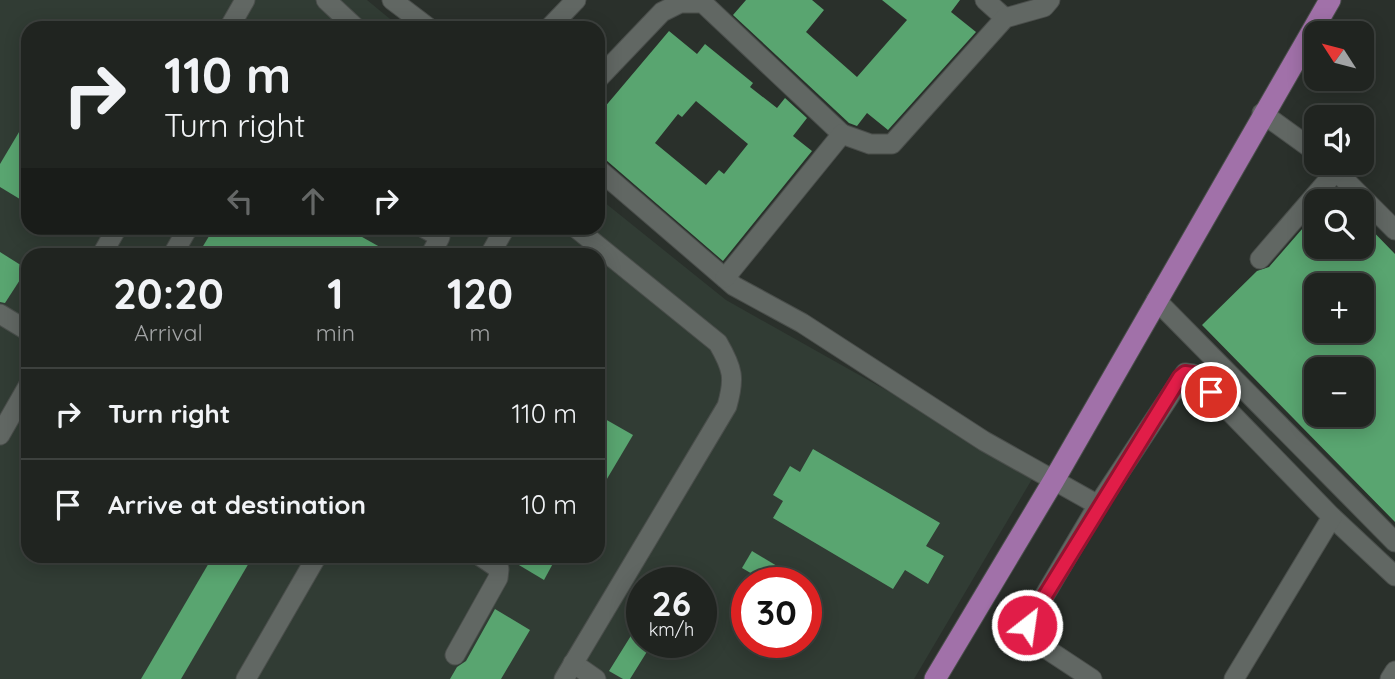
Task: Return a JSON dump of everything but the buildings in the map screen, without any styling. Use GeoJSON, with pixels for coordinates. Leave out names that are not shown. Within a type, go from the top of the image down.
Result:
{"type":"FeatureCollection","features":[{"type":"Feature","properties":{"kind":"main road"},"geometry":{"type":"LineString","coordinates":[[935,679],[1054,480],[1262,113],[1330,0]]}},
{"type":"Feature","properties":{"kind":"street"},"geometry":{"type":"LineString","coordinates":[[233,21],[245,0]]}},
{"type":"Feature","properties":{"kind":"street"},"geometry":{"type":"LineString","coordinates":[[326,0],[348,21]]}},
{"type":"Feature","properties":{"kind":"street"},"geometry":{"type":"LineString","coordinates":[[393,0],[420,21]]}},
{"type":"Feature","properties":{"kind":"street"},"geometry":{"type":"LineString","coordinates":[[556,21],[576,0]]}},
{"type":"Feature","properties":{"kind":"street"},"geometry":{"type":"LineString","coordinates":[[985,0],[1005,18]]}},
{"type":"Feature","properties":{"kind":"street"},"geometry":{"type":"LineString","coordinates":[[605,72],[662,12],[680,3],[705,2],[842,134],[870,144],[892,144],[1005,18],[1044,6],[1050,0]]}},
{"type":"Feature","properties":{"kind":"street"},"geometry":{"type":"LineString","coordinates":[[1262,113],[1304,143]]}},
{"type":"Feature","properties":{"kind":"street"},"geometry":{"type":"LineString","coordinates":[[725,278],[842,134]]}},
{"type":"Feature","properties":{"kind":"street"},"geometry":{"type":"LineString","coordinates":[[605,175],[725,278],[802,323],[984,442],[1098,505]]}},
{"type":"Feature","properties":{"kind":"street"},"geometry":{"type":"LineString","coordinates":[[1260,259],[1325,175]]}},
{"type":"Feature","properties":{"kind":"street"},"geometry":{"type":"LineString","coordinates":[[1339,175],[1395,230]]}},
{"type":"Feature","properties":{"kind":"street"},"geometry":{"type":"LineString","coordinates":[[585,235],[601,248]]}},
{"type":"Feature","properties":{"kind":"street"},"geometry":{"type":"LineString","coordinates":[[596,679],[568,671],[727,407],[734,383],[729,362],[718,343],[605,251]]}},
{"type":"Feature","properties":{"kind":"street"},"geometry":{"type":"LineString","coordinates":[[1156,300],[1395,542]]}},
{"type":"Feature","properties":{"kind":"street"},"geometry":{"type":"LineString","coordinates":[[0,314],[21,327]]}},
{"type":"Feature","properties":{"kind":"street"},"geometry":{"type":"LineString","coordinates":[[1092,679],[1033,640],[1027,634],[1027,625],[1098,505],[1185,373],[1193,374],[1332,517],[1395,576]]}},
{"type":"Feature","properties":{"kind":"street"},"geometry":{"type":"LineString","coordinates":[[0,435],[21,410]]}},
{"type":"Feature","properties":{"kind":"street"},"geometry":{"type":"LineString","coordinates":[[1234,679],[1332,517]]}},
{"type":"Feature","properties":{"kind":"street"},"geometry":{"type":"LineString","coordinates":[[246,679],[313,563]]}},
{"type":"Feature","properties":{"kind":"street"},"geometry":{"type":"LineString","coordinates":[[455,655],[498,578],[499,569],[490,563]]}},
{"type":"Feature","properties":{"kind":"street"},"geometry":{"type":"LineString","coordinates":[[1390,679],[1395,671]]}},
{"type":"Feature","properties":{"kind":"shaded area"},"geometry":{"type":"Polygon","coordinates":[[[0,0],[367,0],[392,21],[21,21],[21,235],[605,235],[605,203],[726,300],[1035,474],[914,679],[0,679],[0,0]]]}},
{"type":"Feature","properties":{"kind":"route"},"geometry":{"type":"LineString","coordinates":[[1027,625],[1098,505],[1180,377],[1185,373],[1193,374],[1211,392]]}}]}
